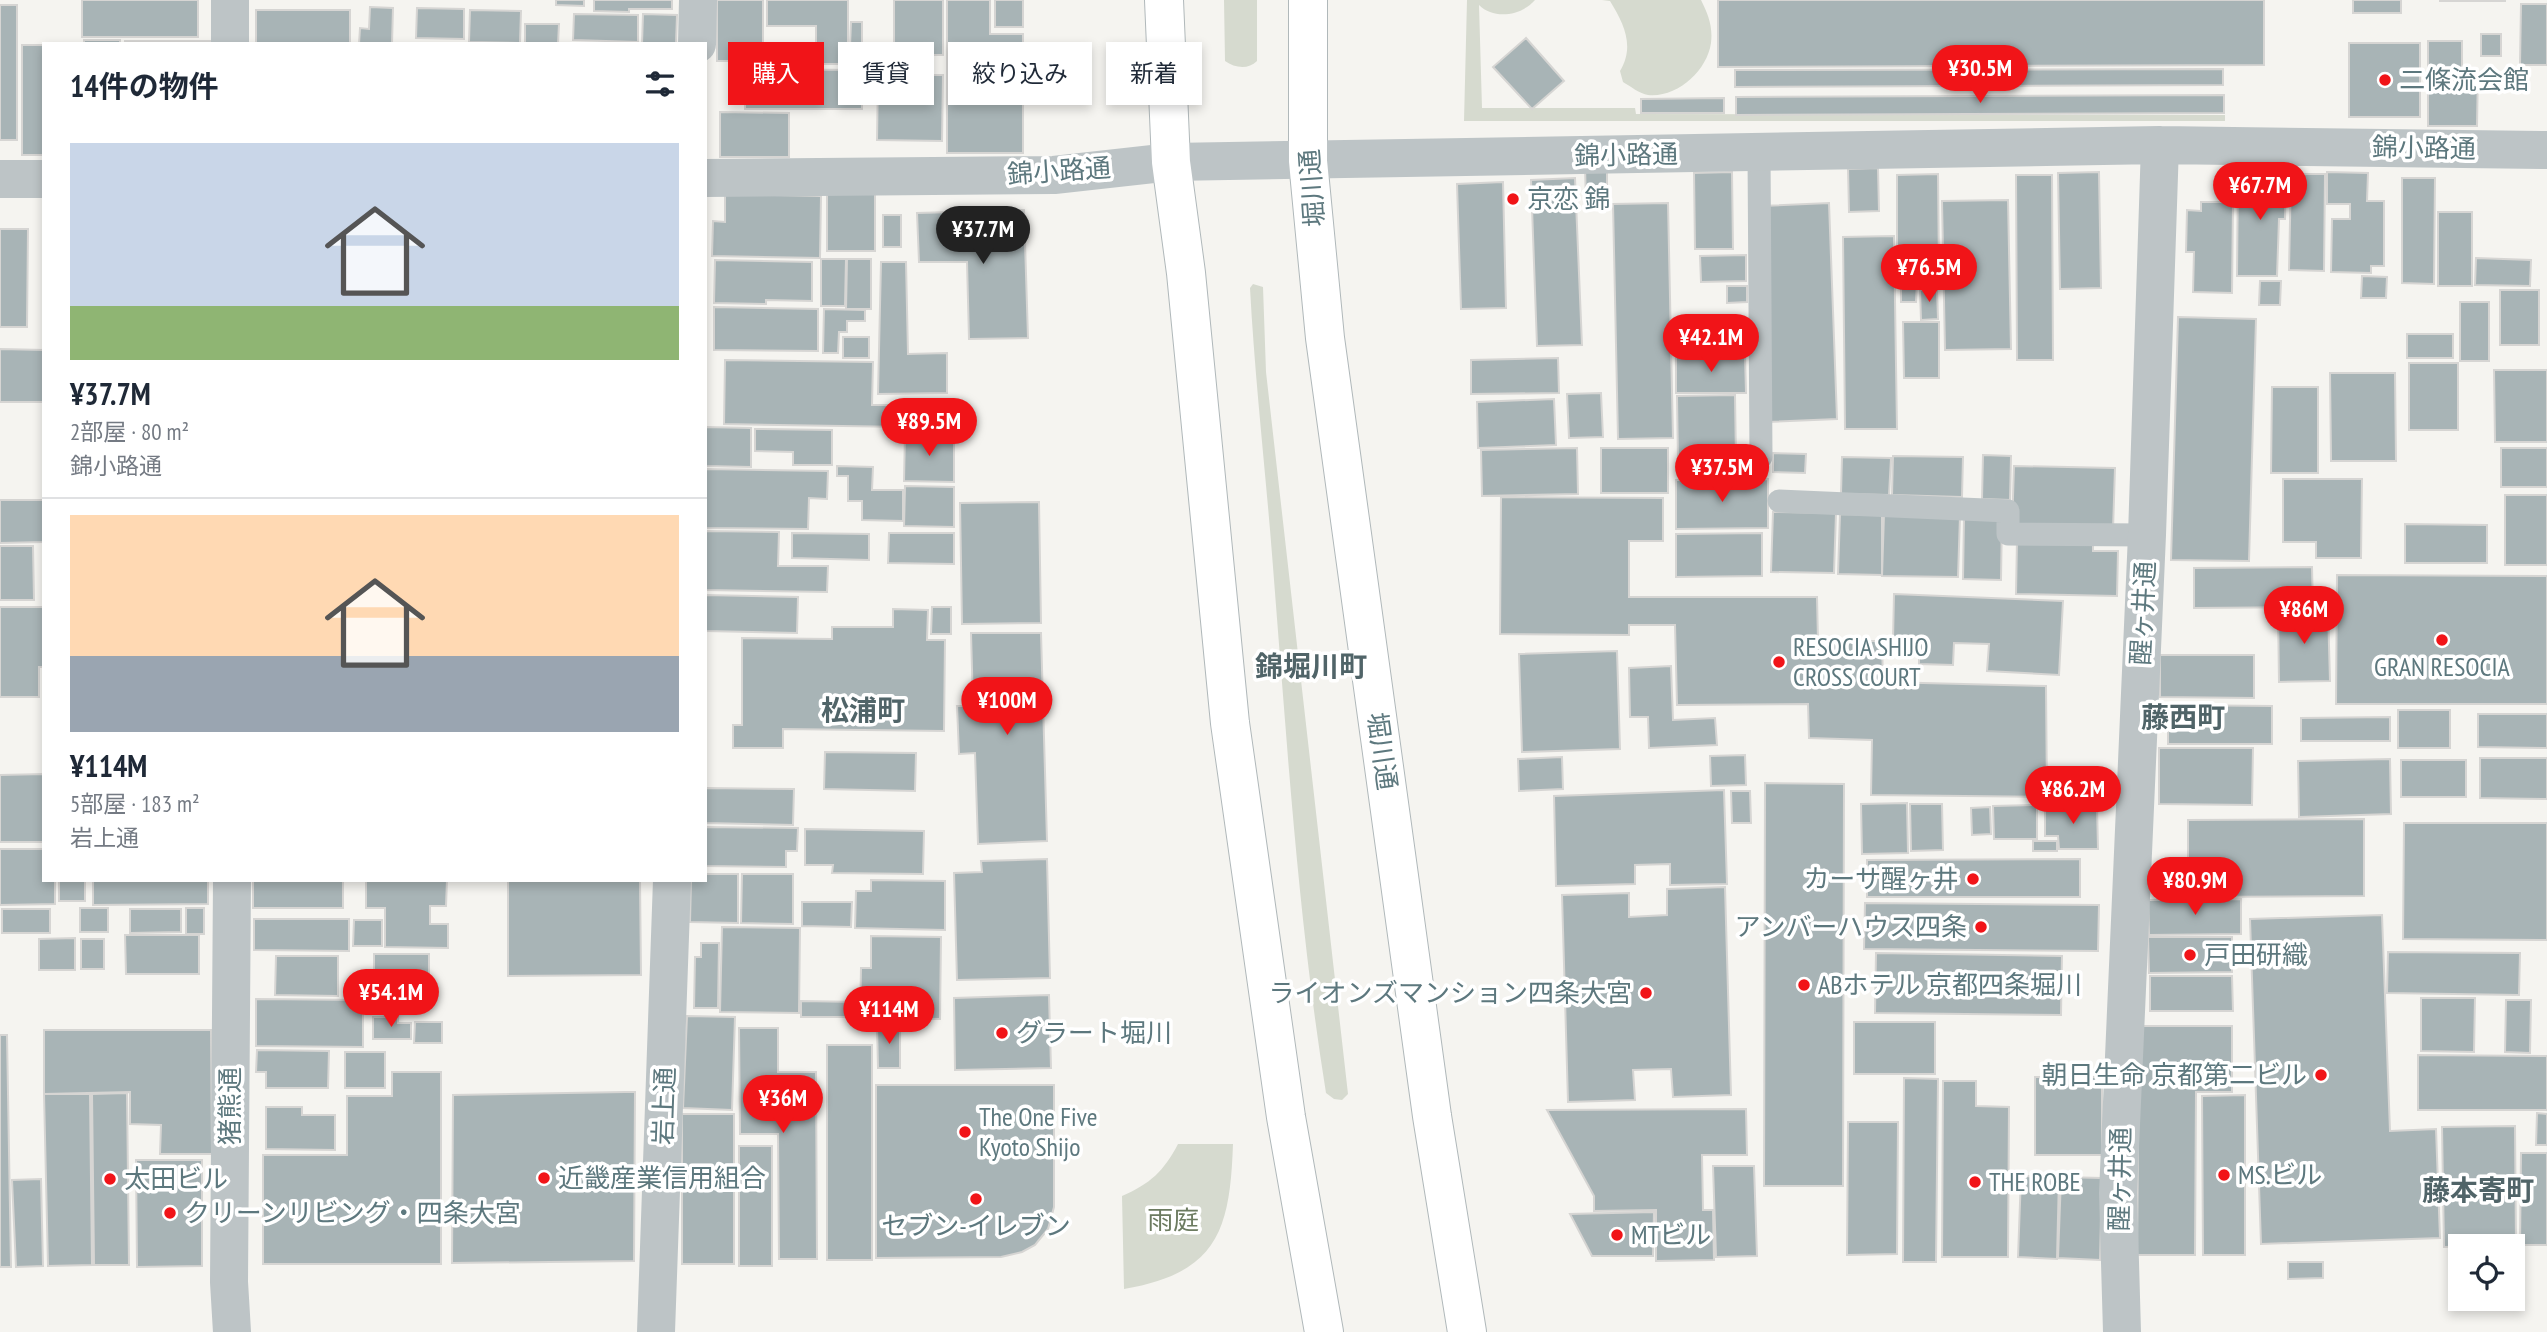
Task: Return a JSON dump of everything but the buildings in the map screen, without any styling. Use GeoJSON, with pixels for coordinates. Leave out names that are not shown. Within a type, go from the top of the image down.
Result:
{"type":"FeatureCollection","features":[{"type":"Feature","properties":{"kind":"main road"},"geometry":{"type":"LineString","coordinates":[[1164,0],[1171,162],[1186,273],[1230,723],[1286,1117],[1324,1332]]}},
{"type":"Feature","properties":{"kind":"main road","name":"堀川通"},"geometry":{"type":"LineString","coordinates":[[1308,0],[1308,161],[1327,352],[1432,1116],[1468,1332]]}},
{"type":"Feature","properties":{"kind":"street"},"geometry":{"type":"LineString","coordinates":[[230,0],[230,42]]}},
{"type":"Feature","properties":{"kind":"street"},"geometry":{"type":"LineString","coordinates":[[698,0],[698,42]]}},
{"type":"Feature","properties":{"kind":"street","name":"錦小路通"},"geometry":{"type":"LineString","coordinates":[[707,178],[1054,175],[1171,162],[2160,145],[2547,150]]}},
{"type":"Feature","properties":{"kind":"street","name":"醒ヶ井通"},"geometry":{"type":"LineString","coordinates":[[2122,1332],[2118,1193],[2147,535],[2160,145]]}},
{"type":"Feature","properties":{"kind":"street"},"geometry":{"type":"LineString","coordinates":[[0,179],[42,179]]}},
{"type":"Feature","properties":{"kind":"street","name":"猪熊通"},"geometry":{"type":"LineString","coordinates":[[232,882],[229,1268],[232,1332]]}},
{"type":"Feature","properties":{"kind":"street","name":"岩上通"},"geometry":{"type":"LineString","coordinates":[[656,1332],[672,882]]}},
{"type":"Feature","properties":{"kind":"lane"},"geometry":{"type":"LineString","coordinates":[[1759,153],[1761,457]]}},
{"type":"Feature","properties":{"kind":"lane"},"geometry":{"type":"LineString","coordinates":[[1779,502],[2008,511],[2008,534],[2147,535]]}},
{"type":"Feature","properties":{"kind":"green space"},"geometry":{"type":"Polygon","coordinates":[[[1224,0],[1257,0],[1257,61],[1250,66],[1237,66],[1225,61],[1224,0]]]}},
{"type":"Feature","properties":{"kind":"green space"},"geometry":{"type":"Polygon","coordinates":[[[1467,0],[1535,0],[1522,10],[1507,14],[1492,13],[1479,5],[1482,108],[1635,108],[1636,114],[2225,115],[2225,121],[1464,121],[1467,0]]]}},
{"type":"Feature","properties":{"kind":"green space"},"geometry":{"type":"Polygon","coordinates":[[[1602,0],[1701,0],[1711,31],[1711,43],[1704,63],[1689,81],[1670,92],[1648,95],[1632,88],[1623,82],[1620,71],[1627,53],[1626,35],[1610,1],[1602,0]]]}},
{"type":"Feature","properties":{"kind":"green space"},"geometry":{"type":"Polygon","coordinates":[[[1253,284],[1263,287],[1266,372],[1348,1094],[1342,1100],[1334,1099],[1326,1093],[1308,962],[1255,358],[1250,288],[1253,284]]]}},
{"type":"Feature","properties":{"kind":"green space","name":"雨庭"},"geometry":{"type":"Polygon","coordinates":[[[1178,1144],[1233,1144],[1228,1201],[1222,1223],[1213,1243],[1199,1259],[1180,1272],[1156,1282],[1124,1289],[1122,1196],[1141,1187],[1155,1176],[1178,1144]]]}},
{"type":"Feature","properties":{"kind":"place","name":"二條流会館"},"geometry":{"type":"Point","coordinates":[2385,80]}},
{"type":"Feature","properties":{"kind":"place","name":"京恋 錦"},"geometry":{"type":"Point","coordinates":[1513,199]}},
{"type":"Feature","properties":{"kind":"place","name":"GRAN RESOCIA"},"geometry":{"type":"Point","coordinates":[2442,640]}},
{"type":"Feature","properties":{"kind":"place","name":"RESOCIA SHIJO CROSS COURT"},"geometry":{"type":"Point","coordinates":[1779,662]}},
{"type":"Feature","properties":{"kind":"place","name":"カーサ醒ヶ井"},"geometry":{"type":"Point","coordinates":[1973,879]}},
{"type":"Feature","properties":{"kind":"place","name":"アンバーハウス四条"},"geometry":{"type":"Point","coordinates":[1981,927]}},
{"type":"Feature","properties":{"kind":"place","name":"戸田研織"},"geometry":{"type":"Point","coordinates":[2190,955]}},
{"type":"Feature","properties":{"kind":"place","name":"ABホテル 京都四条堀川"},"geometry":{"type":"Point","coordinates":[1804,985]}},
{"type":"Feature","properties":{"kind":"place","name":"ライオンズマンション四条大宮"},"geometry":{"type":"Point","coordinates":[1646,993]}},
{"type":"Feature","properties":{"kind":"place","name":"グラート堀川"},"geometry":{"type":"Point","coordinates":[1002,1033]}},
{"type":"Feature","properties":{"kind":"place","name":"朝日生命 京都第二ビル"},"geometry":{"type":"Point","coordinates":[2321,1075]}},
{"type":"Feature","properties":{"kind":"place","name":"The One Five Kyoto Shijo"},"geometry":{"type":"Point","coordinates":[965,1132]}},
{"type":"Feature","properties":{"kind":"place","name":"MS.ビル"},"geometry":{"type":"Point","coordinates":[2224,1175]}},
{"type":"Feature","properties":{"kind":"place","name":"近畿産業信用組合"},"geometry":{"type":"Point","coordinates":[544,1178]}},
{"type":"Feature","properties":{"kind":"place","name":"太田ビル"},"geometry":{"type":"Point","coordinates":[110,1179]}},
{"type":"Feature","properties":{"kind":"place","name":"THE ROBE"},"geometry":{"type":"Point","coordinates":[1975,1182]}},
{"type":"Feature","properties":{"kind":"place","name":"セブン-イレブン"},"geometry":{"type":"Point","coordinates":[976,1199]}},
{"type":"Feature","properties":{"kind":"place","name":"クリーンリビング・四条大宮"},"geometry":{"type":"Point","coordinates":[170,1213]}},
{"type":"Feature","properties":{"kind":"place","name":"MTビル"},"geometry":{"type":"Point","coordinates":[1617,1235]}},
{"type":"Feature","properties":{"kind":"district","name":"錦堀川町"},"geometry":{"type":"Point","coordinates":[1311,666]}},
{"type":"Feature","properties":{"kind":"district","name":"松浦町"},"geometry":{"type":"Point","coordinates":[863,710]}},
{"type":"Feature","properties":{"kind":"district","name":"藤西町"},"geometry":{"type":"Point","coordinates":[2183,717]}},
{"type":"Feature","properties":{"kind":"district","name":"藤本寄町"},"geometry":{"type":"Point","coordinates":[2478,1190]}}]}
